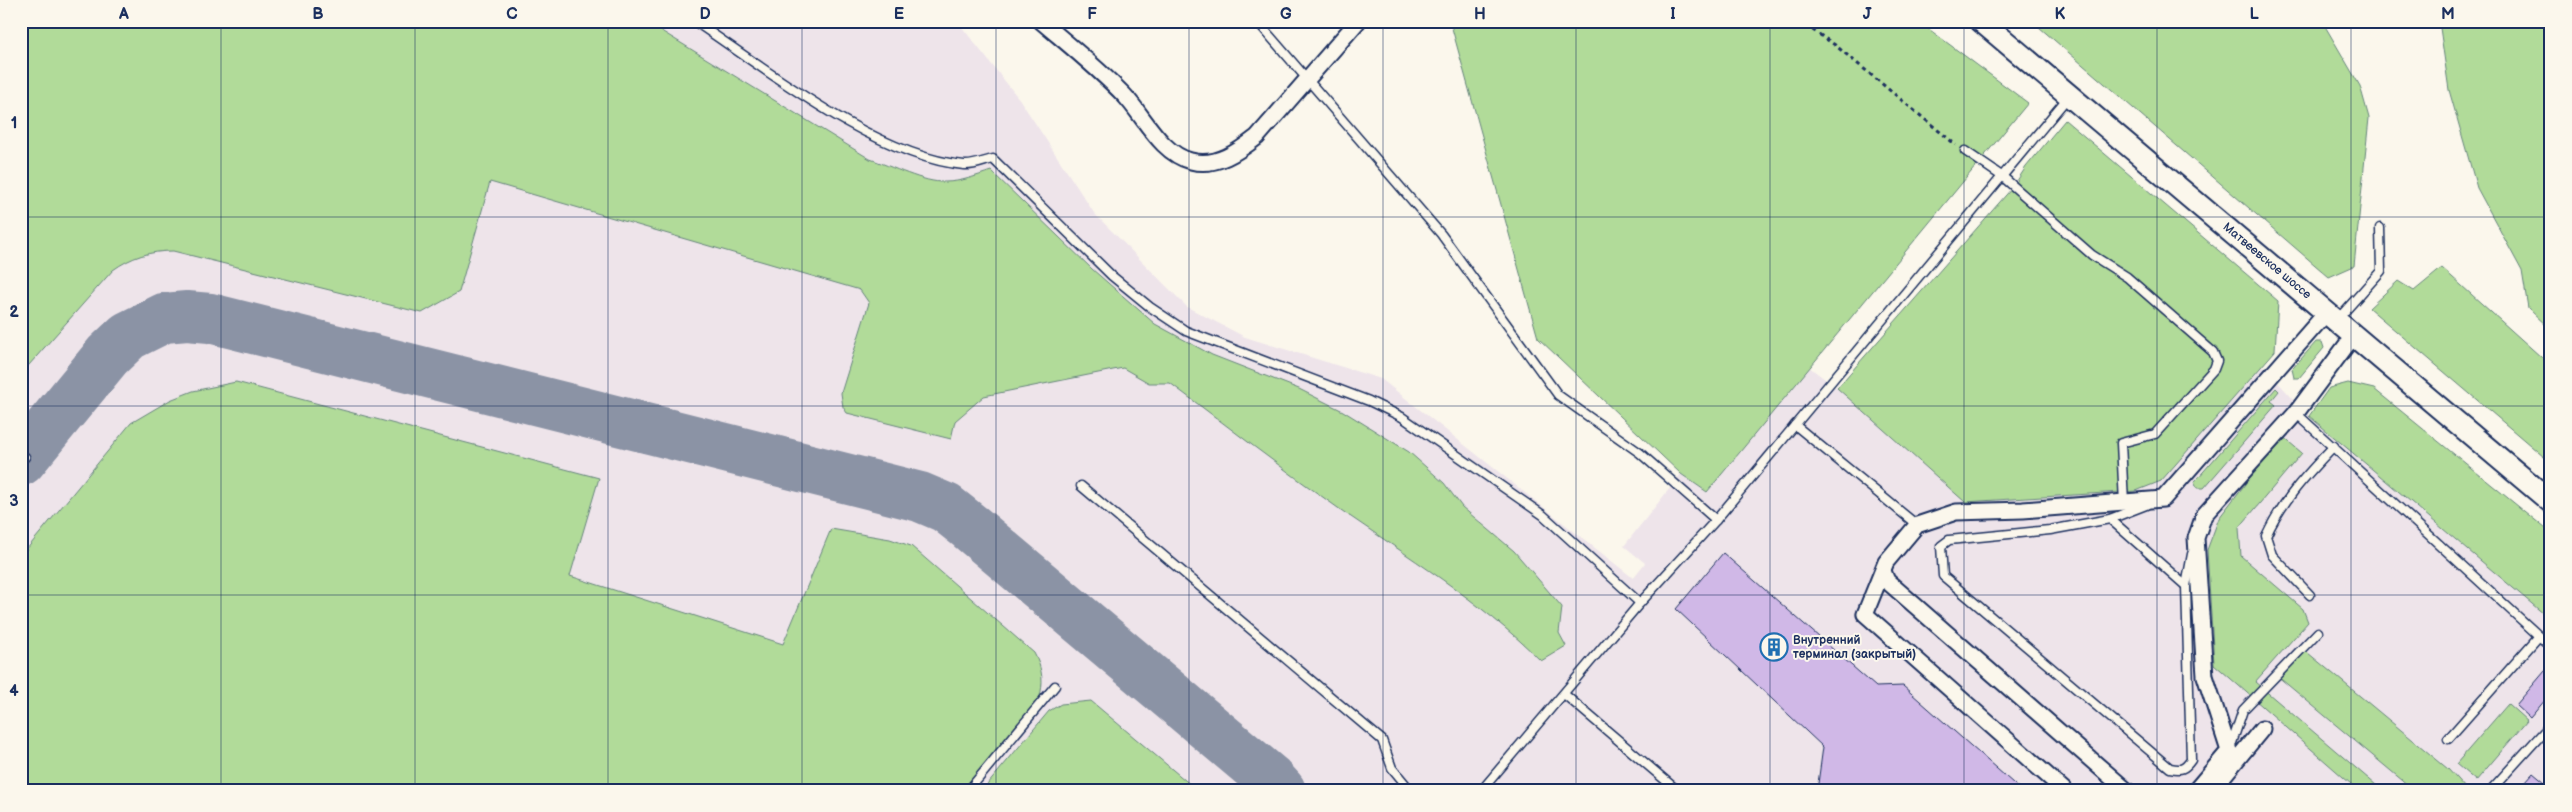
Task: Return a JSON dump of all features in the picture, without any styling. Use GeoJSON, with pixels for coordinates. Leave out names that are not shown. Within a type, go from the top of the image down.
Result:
{"type":"FeatureCollection","features":[{"type":"Feature","properties":{"kind":"main road","name":"Матвеевское шоссе"},"geometry":{"type":"LineString","coordinates":[[1981,21],[2070,94],[2551,502]]}},
{"type":"Feature","properties":{"kind":"street"},"geometry":{"type":"LineString","coordinates":[[1041,21],[1124,95],[1171,151],[1192,162],[1214,161],[1238,152],[1257,137],[1358,21]]}},
{"type":"Feature","properties":{"kind":"street"},"geometry":{"type":"LineString","coordinates":[[2065,791],[1865,614],[1886,562],[1917,525],[1956,512],[2124,504],[2156,500],[2166,496],[2332,316]]}},
{"type":"Feature","properties":{"kind":"street"},"geometry":{"type":"LineString","coordinates":[[2195,791],[2229,751],[2205,676],[2196,538],[2204,515],[2296,413],[2354,335]]}},
{"type":"Feature","properties":{"kind":"street"},"geometry":{"type":"LineString","coordinates":[[1883,571],[1887,581],[2126,791]]}},
{"type":"Feature","properties":{"kind":"street"},"geometry":{"type":"LineString","coordinates":[[2211,791],[2262,729]]}},
{"type":"Feature","properties":{"kind":"lane"},"geometry":{"type":"LineString","coordinates":[[694,21],[829,111],[878,138],[918,156],[966,165],[994,159],[1112,276],[1150,307],[1186,331],[1369,401],[1402,417],[1543,515],[1640,603]]}},
{"type":"Feature","properties":{"kind":"lane"},"geometry":{"type":"LineString","coordinates":[[1257,21],[1441,234],[1558,395],[1640,453],[1716,520]]}},
{"type":"Feature","properties":{"kind":"lane"},"geometry":{"type":"LineString","coordinates":[[1481,791],[1640,603],[1716,520],[2003,177],[2070,94]]}},
{"type":"Feature","properties":{"kind":"lane"},"geometry":{"type":"LineString","coordinates":[[1964,151],[2003,177],[2092,255],[2127,277],[2214,352],[2217,360],[2214,369],[2190,398],[2154,434],[2121,443],[2124,504]]}},
{"type":"Feature","properties":{"kind":"lane"},"geometry":{"type":"LineString","coordinates":[[2332,316],[2381,271],[2380,228]]}},
{"type":"Feature","properties":{"kind":"lane"},"geometry":{"type":"LineString","coordinates":[[2296,413],[2551,647]]}},
{"type":"Feature","properties":{"kind":"lane"},"geometry":{"type":"LineString","coordinates":[[1795,425],[1917,525]]}},
{"type":"Feature","properties":{"kind":"lane"},"geometry":{"type":"LineString","coordinates":[[2310,596],[2272,555],[2266,536],[2276,514],[2300,482],[2334,446]]}},
{"type":"Feature","properties":{"kind":"lane"},"geometry":{"type":"LineString","coordinates":[[1082,486],[1382,740],[1392,768],[1411,791]]}},
{"type":"Feature","properties":{"kind":"lane"},"geometry":{"type":"LineString","coordinates":[[2156,500],[2110,519],[2050,530],[1949,540],[1941,546],[1943,576],[2170,768],[2180,770],[2186,768],[2191,760],[2186,586],[2196,538]]}},
{"type":"Feature","properties":{"kind":"lane"},"geometry":{"type":"LineString","coordinates":[[2110,519],[2186,586]]}},
{"type":"Feature","properties":{"kind":"lane"},"geometry":{"type":"LineString","coordinates":[[2229,751],[2242,710],[2318,632]]}},
{"type":"Feature","properties":{"kind":"lane"},"geometry":{"type":"LineString","coordinates":[[2448,738],[2539,636]]}},
{"type":"Feature","properties":{"kind":"lane"},"geometry":{"type":"LineString","coordinates":[[968,791],[1055,686]]}},
{"type":"Feature","properties":{"kind":"lane"},"geometry":{"type":"LineString","coordinates":[[1564,694],[1678,791]]}},
{"type":"Feature","properties":{"kind":"lane"},"geometry":{"type":"LineString","coordinates":[[2490,791],[2551,724]]}},
{"type":"Feature","properties":{"kind":"path"},"geometry":{"type":"LineString","coordinates":[[1799,21],[1835,45],[1964,151]]}},
{"type":"Feature","properties":{"kind":"shaded area"},"geometry":{"type":"Polygon","coordinates":[[[21,21],[957,21],[1020,100],[1094,213],[1187,307],[1245,337],[1381,379],[1633,578],[1645,563],[1624,546],[1681,474],[1707,492],[1809,367],[1837,388],[2013,187],[2026,167],[2258,361],[2309,416],[2551,620],[2551,791],[21,791],[21,21]]]}},
{"type":"Feature","properties":{"kind":"green space"},"geometry":{"type":"Polygon","coordinates":[[[21,21],[645,21],[870,159],[937,182],[957,181],[991,171],[1092,269],[1155,324],[1212,355],[1299,389],[1343,411],[1409,452],[1444,483],[1462,507],[1514,551],[1562,607],[1559,633],[1566,646],[1541,661],[1518,639],[1469,599],[1317,493],[1170,383],[1149,383],[1123,368],[984,396],[955,421],[951,439],[847,413],[843,407],[841,393],[869,303],[860,290],[490,182],[459,292],[422,313],[173,251],[156,252],[134,258],[113,270],[21,374],[21,21]]]}},
{"type":"Feature","properties":{"kind":"green space"},"geometry":{"type":"Polygon","coordinates":[[[1450,21],[1918,21],[2028,103],[1707,492],[1681,474],[1538,338],[1450,21]]]}},
{"type":"Feature","properties":{"kind":"green space"},"geometry":{"type":"Polygon","coordinates":[[[2032,21],[2322,21],[2360,86],[2369,118],[2354,266],[2329,277],[2032,21]]]}},
{"type":"Feature","properties":{"kind":"green space"},"geometry":{"type":"Polygon","coordinates":[[[2439,21],[2551,21],[2551,65],[2546,91],[2551,122],[2551,330],[2528,308],[2522,271],[2477,188],[2449,90],[2439,21]]]}},
{"type":"Feature","properties":{"kind":"green space"},"geometry":{"type":"Polygon","coordinates":[[[2065,120],[2278,301],[2275,351],[2161,481],[2136,491],[1965,502],[1837,388],[2013,187],[2026,167],[2065,120]]]}},
{"type":"Feature","properties":{"kind":"green space"},"geometry":{"type":"Polygon","coordinates":[[[2442,268],[2551,366],[2551,463],[2369,308],[2398,281],[2414,291],[2442,268]]]}},
{"type":"Feature","properties":{"kind":"green space"},"geometry":{"type":"Polygon","coordinates":[[[2316,342],[2322,342],[2324,348],[2299,378],[2294,378],[2292,369],[2316,342]]]}},
{"type":"Feature","properties":{"kind":"green space"},"geometry":{"type":"Polygon","coordinates":[[[236,382],[599,478],[570,576],[783,644],[831,529],[890,539],[911,546],[1034,653],[1042,676],[1039,700],[963,791],[21,791],[21,556],[131,423],[170,400],[193,391],[236,382]]]}},
{"type":"Feature","properties":{"kind":"green space"},"geometry":{"type":"Polygon","coordinates":[[[2348,383],[2374,389],[2551,533],[2551,620],[2309,416],[2329,388],[2348,383]]]}},
{"type":"Feature","properties":{"kind":"green space"},"geometry":{"type":"Polygon","coordinates":[[[2276,388],[2279,391],[2271,401],[2276,405],[2204,488],[2197,488],[2194,482],[2276,388]]]}},
{"type":"Feature","properties":{"kind":"green space"},"geometry":{"type":"Polygon","coordinates":[[[2282,436],[2302,453],[2239,528],[2241,556],[2303,609],[2308,622],[2255,682],[2383,791],[2359,791],[2214,664],[2207,550],[2219,518],[2282,436]]]}},
{"type":"Feature","properties":{"kind":"green space"},"geometry":{"type":"Polygon","coordinates":[[[2302,648],[2448,769],[2466,789],[2464,791],[2415,791],[2276,675],[2302,648]]]}},
{"type":"Feature","properties":{"kind":"green space"},"geometry":{"type":"Polygon","coordinates":[[[1091,701],[1198,791],[982,791],[1049,711],[1061,704],[1091,701]]]}},
{"type":"Feature","properties":{"kind":"green space"},"geometry":{"type":"Polygon","coordinates":[[[2508,704],[2527,721],[2476,781],[2456,764],[2508,704]]]}},
{"type":"Feature","properties":{"kind":"building","name":"Внутренний терминал (закрытый)"},"geometry":{"type":"Polygon","coordinates":[[[1723,553],[1876,687],[1903,686],[2022,791],[1817,791],[1823,747],[1676,609],[1723,553]]]}},
{"type":"Feature","properties":{"kind":"building"},"geometry":{"type":"Polygon","coordinates":[[[2551,664],[2551,693],[2530,718],[2516,705],[2551,664]]]}},
{"type":"Feature","properties":{"kind":"building"},"geometry":{"type":"Polygon","coordinates":[[[2533,773],[2551,788],[2551,791],[2517,791],[2533,773]]]}},
{"type":"Feature","properties":{"kind":"taxiway"},"geometry":{"type":"LineString","coordinates":[[21,461],[108,355],[128,336],[164,318],[187,316],[210,318],[920,497],[946,508],[970,527],[1270,779],[1281,791]]}},
{"type":"Feature","properties":{"kind":"place","name":"Внутренний терминал (закрытый)"},"geometry":{"type":"Point","coordinates":[1774,647]}}]}
